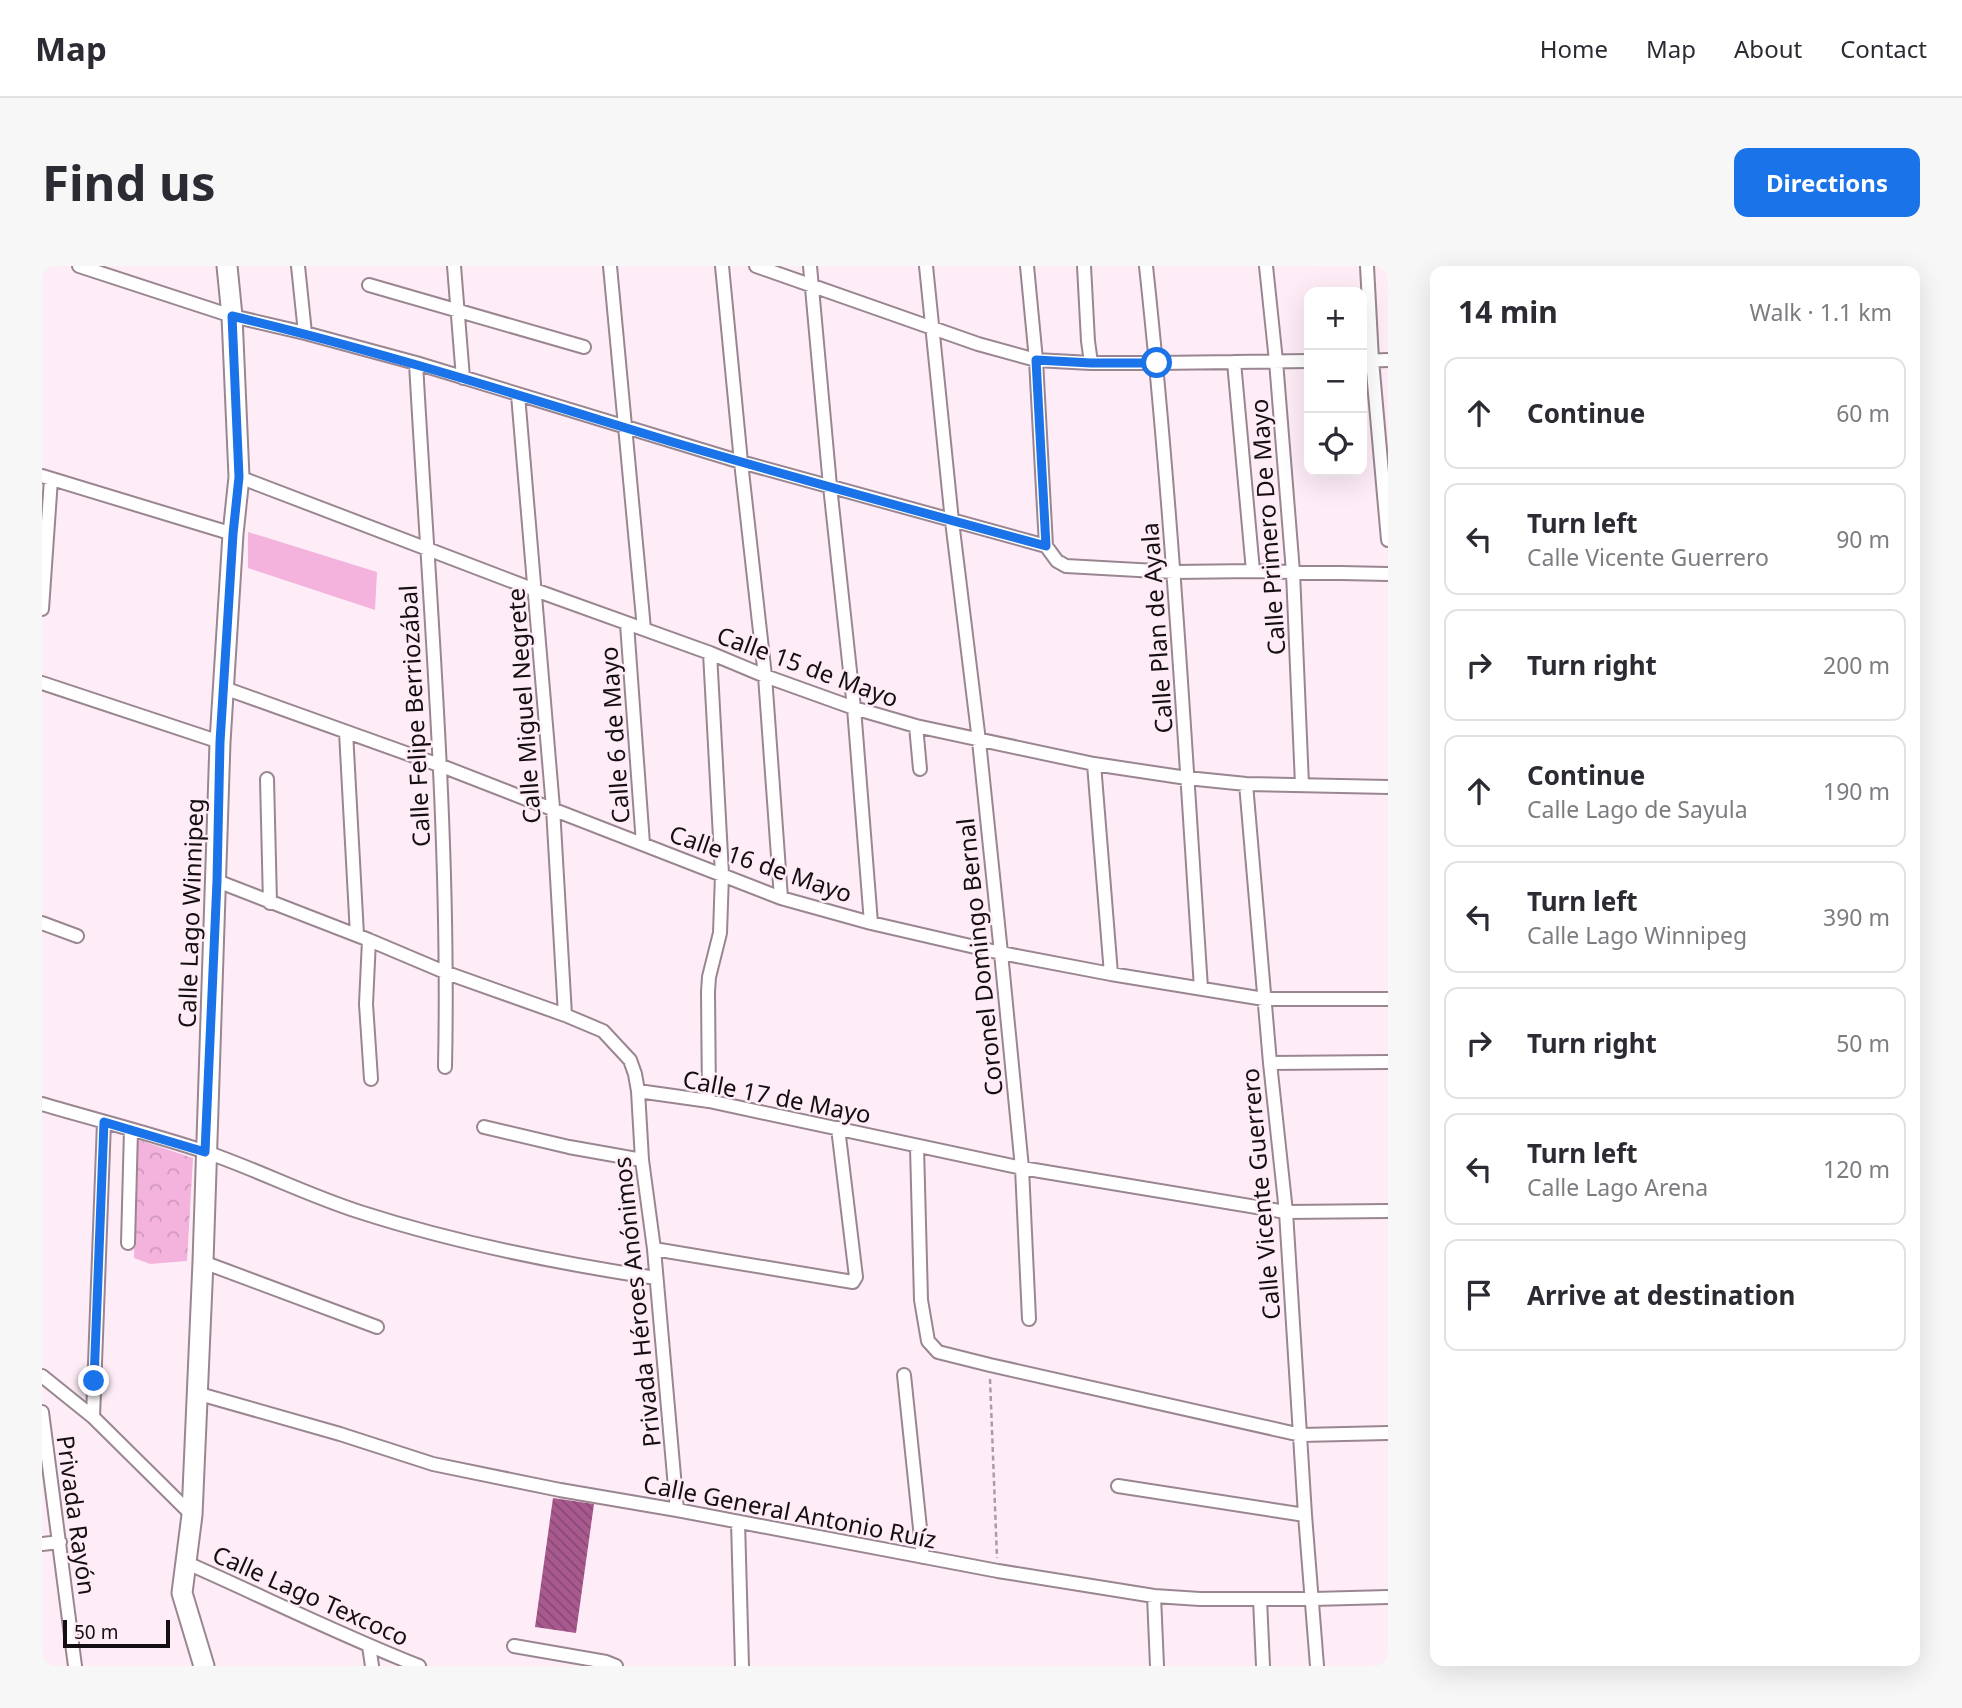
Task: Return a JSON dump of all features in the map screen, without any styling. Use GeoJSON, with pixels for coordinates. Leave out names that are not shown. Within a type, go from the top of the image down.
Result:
{"type":"FeatureCollection","features":[{"type":"Feature","properties":{"kind":"main road","name":"Calle Lago Winnipeg"},"geometry":{"type":"LineString","coordinates":[[204,1666],[182,1593],[192,1515],[220,742],[239,477],[232,316],[227,266]]}},
{"type":"Feature","properties":{"kind":"street"},"geometry":{"type":"LineString","coordinates":[[79,266],[111,271],[232,316],[416,363],[741,462],[1046,546]]}},
{"type":"Feature","properties":{"kind":"street"},"geometry":{"type":"LineString","coordinates":[[298,266],[305,333]]}},
{"type":"Feature","properties":{"kind":"street"},"geometry":{"type":"LineString","coordinates":[[454,266],[463,378]]}},
{"type":"Feature","properties":{"kind":"street"},"geometry":{"type":"LineString","coordinates":[[610,266],[644,629]]}},
{"type":"Feature","properties":{"kind":"street"},"geometry":{"type":"LineString","coordinates":[[722,266],[765,676],[781,898]]}},
{"type":"Feature","properties":{"kind":"street"},"geometry":{"type":"LineString","coordinates":[[757,266],[978,344],[1036,360],[1091,363],[1304,361]]}},
{"type":"Feature","properties":{"kind":"street"},"geometry":{"type":"LineString","coordinates":[[810,266],[854,708],[871,923]]}},
{"type":"Feature","properties":{"kind":"street","name":"Coronel Domingo Bernal"},"geometry":{"type":"LineString","coordinates":[[926,266],[1001,953],[1022,1168],[1029,1319]]}},
{"type":"Feature","properties":{"kind":"street"},"geometry":{"type":"LineString","coordinates":[[1027,266],[1036,360],[1046,546],[1052,556],[1066,566],[1174,572],[1388,574]]}},
{"type":"Feature","properties":{"kind":"street"},"geometry":{"type":"LineString","coordinates":[[1084,266],[1091,363]]}},
{"type":"Feature","properties":{"kind":"street","name":"Calle Plan de Ayala"},"geometry":{"type":"LineString","coordinates":[[1146,266],[1157,363],[1174,572],[1201,988]]}},
{"type":"Feature","properties":{"kind":"street","name":"Calle Primero De Mayo"},"geometry":{"type":"LineString","coordinates":[[1266,266],[1293,572],[1302,785]]}},
{"type":"Feature","properties":{"kind":"street"},"geometry":{"type":"LineString","coordinates":[[1367,266],[1367,350]]}},
{"type":"Feature","properties":{"kind":"street"},"geometry":{"type":"LineString","coordinates":[[369,285],[584,347]]}},
{"type":"Feature","properties":{"kind":"street"},"geometry":{"type":"LineString","coordinates":[[1388,360],[1367,360],[1388,540]]}},
{"type":"Feature","properties":{"kind":"street"},"geometry":{"type":"LineString","coordinates":[[1234,362],[1253,571]]}},
{"type":"Feature","properties":{"kind":"street","name":"Calle Felipe Berriozábal"},"geometry":{"type":"LineString","coordinates":[[416,363],[439,765],[447,973],[445,1067]]}},
{"type":"Feature","properties":{"kind":"street","name":"Calle Miguel Negrete"},"geometry":{"type":"LineString","coordinates":[[518,395],[553,808],[565,1015]]}},
{"type":"Feature","properties":{"kind":"street","name":"Calle 15 de Mayo"},"geometry":{"type":"LineString","coordinates":[[239,477],[765,676],[854,708],[916,726],[1094,764],[1187,778],[1246,784],[1388,787]]}},
{"type":"Feature","properties":{"kind":"street"},"geometry":{"type":"LineString","coordinates":[[42,609],[46,478],[233,534]]}},
{"type":"Feature","properties":{"kind":"street","name":"Calle 6 de Mayo"},"geometry":{"type":"LineString","coordinates":[[627,624],[643,844]]}},
{"type":"Feature","properties":{"kind":"street"},"geometry":{"type":"LineString","coordinates":[[709,1101],[708,992],[711,965],[720,933],[722,874],[710,653]]}},
{"type":"Feature","properties":{"kind":"street"},"geometry":{"type":"LineString","coordinates":[[42,683],[220,742]]}},
{"type":"Feature","properties":{"kind":"street","name":"Calle 16 de Mayo"},"geometry":{"type":"LineString","coordinates":[[224,688],[439,765],[781,898],[871,923],[1001,953],[1264,999],[1388,999]]}},
{"type":"Feature","properties":{"kind":"street"},"geometry":{"type":"LineString","coordinates":[[916,726],[920,769]]}},
{"type":"Feature","properties":{"kind":"street"},"geometry":{"type":"LineString","coordinates":[[346,732],[363,938],[371,1079]]}},
{"type":"Feature","properties":{"kind":"street"},"geometry":{"type":"LineString","coordinates":[[1094,764],[1111,974]]}},
{"type":"Feature","properties":{"kind":"street"},"geometry":{"type":"LineString","coordinates":[[267,779],[270,903]]}},
{"type":"Feature","properties":{"kind":"street","name":"Calle Vicente Guerrero"},"geometry":{"type":"LineString","coordinates":[[1246,784],[1286,1212],[1317,1666]]}},
{"type":"Feature","properties":{"kind":"street"},"geometry":{"type":"LineString","coordinates":[[217,881],[447,973],[603,1031],[630,1060],[638,1091]]}},
{"type":"Feature","properties":{"kind":"street"},"geometry":{"type":"LineString","coordinates":[[42,923],[77,936]]}},
{"type":"Feature","properties":{"kind":"street"},"geometry":{"type":"LineString","coordinates":[[1270,1063],[1388,1062]]}},
{"type":"Feature","properties":{"kind":"street","name":"Calle 17 de Mayo"},"geometry":{"type":"LineString","coordinates":[[638,1091],[709,1101],[1022,1168],[1286,1212],[1388,1211]]}},
{"type":"Feature","properties":{"kind":"street","name":"Privada Héroes Anónimos"},"geometry":{"type":"LineString","coordinates":[[638,1091],[642,1160],[654,1250],[677,1510]]}},
{"type":"Feature","properties":{"kind":"street"},"geometry":{"type":"LineString","coordinates":[[42,1104],[205,1152],[358,1212],[428,1232],[591,1268],[656,1278]]}},
{"type":"Feature","properties":{"kind":"street"},"geometry":{"type":"LineString","coordinates":[[93,1417],[104,1122]]}},
{"type":"Feature","properties":{"kind":"street"},"geometry":{"type":"LineString","coordinates":[[484,1127],[569,1147],[642,1160]]}},
{"type":"Feature","properties":{"kind":"street"},"geometry":{"type":"LineString","coordinates":[[654,1250],[850,1282],[855,1280],[838,1128]]}},
{"type":"Feature","properties":{"kind":"street"},"geometry":{"type":"LineString","coordinates":[[128,1243],[131,1130]]}},
{"type":"Feature","properties":{"kind":"street"},"geometry":{"type":"LineString","coordinates":[[917,1147],[921,1300],[928,1341],[938,1352],[1301,1435],[1388,1433]]}},
{"type":"Feature","properties":{"kind":"street"},"geometry":{"type":"LineString","coordinates":[[203,1262],[377,1327]]}},
{"type":"Feature","properties":{"kind":"street"},"geometry":{"type":"LineString","coordinates":[[904,1375],[923,1557]]}},
{"type":"Feature","properties":{"kind":"street"},"geometry":{"type":"LineString","coordinates":[[42,1376],[93,1417],[192,1515]]}},
{"type":"Feature","properties":{"kind":"street","name":"Calle General Antonio Ruíz"},"geometry":{"type":"LineString","coordinates":[[196,1393],[433,1464],[559,1490],[998,1571],[1154,1596],[1200,1599],[1388,1597]]}},
{"type":"Feature","properties":{"kind":"street","name":"Privada Rayón"},"geometry":{"type":"LineString","coordinates":[[42,1412],[75,1666]]}},
{"type":"Feature","properties":{"kind":"street"},"geometry":{"type":"LineString","coordinates":[[1118,1486],[1305,1515]]}},
{"type":"Feature","properties":{"kind":"street"},"geometry":{"type":"LineString","coordinates":[[738,1522],[743,1666]]}},
{"type":"Feature","properties":{"kind":"street"},"geometry":{"type":"LineString","coordinates":[[42,1544],[60,1542]]}},
{"type":"Feature","properties":{"kind":"street","name":"Calle Lago Texcoco"},"geometry":{"type":"LineString","coordinates":[[187,1563],[419,1666]]}},
{"type":"Feature","properties":{"kind":"street"},"geometry":{"type":"LineString","coordinates":[[1154,1596],[1157,1666]]}},
{"type":"Feature","properties":{"kind":"street"},"geometry":{"type":"LineString","coordinates":[[1260,1599],[1263,1666]]}},
{"type":"Feature","properties":{"kind":"street"},"geometry":{"type":"LineString","coordinates":[[369,1646],[372,1666]]}},
{"type":"Feature","properties":{"kind":"street"},"geometry":{"type":"LineString","coordinates":[[514,1646],[616,1666]]}},
{"type":"Feature","properties":{"kind":"path"},"geometry":{"type":"LineString","coordinates":[[990,1365],[998,1571]]}},
{"type":"Feature","properties":{"kind":"green space"},"geometry":{"type":"Polygon","coordinates":[[[248,532],[377,572],[375,610],[248,568],[248,532]]]}},
{"type":"Feature","properties":{"kind":"green space"},"geometry":{"type":"Polygon","coordinates":[[[136,1139],[193,1158],[187,1261],[150,1264],[134,1258],[136,1139]]]}},
{"type":"Feature","properties":{"kind":"building"},"geometry":{"type":"Polygon","coordinates":[[[553,1498],[594,1504],[576,1633],[535,1627],[553,1498]]]}},
{"type":"Feature","properties":{"kind":"route"},"geometry":{"type":"LineString","coordinates":[[94,1381],[104,1122],[205,1152],[220,742],[239,477],[232,316],[416,363],[741,462],[1046,546],[1036,360],[1157,363]]}}]}
